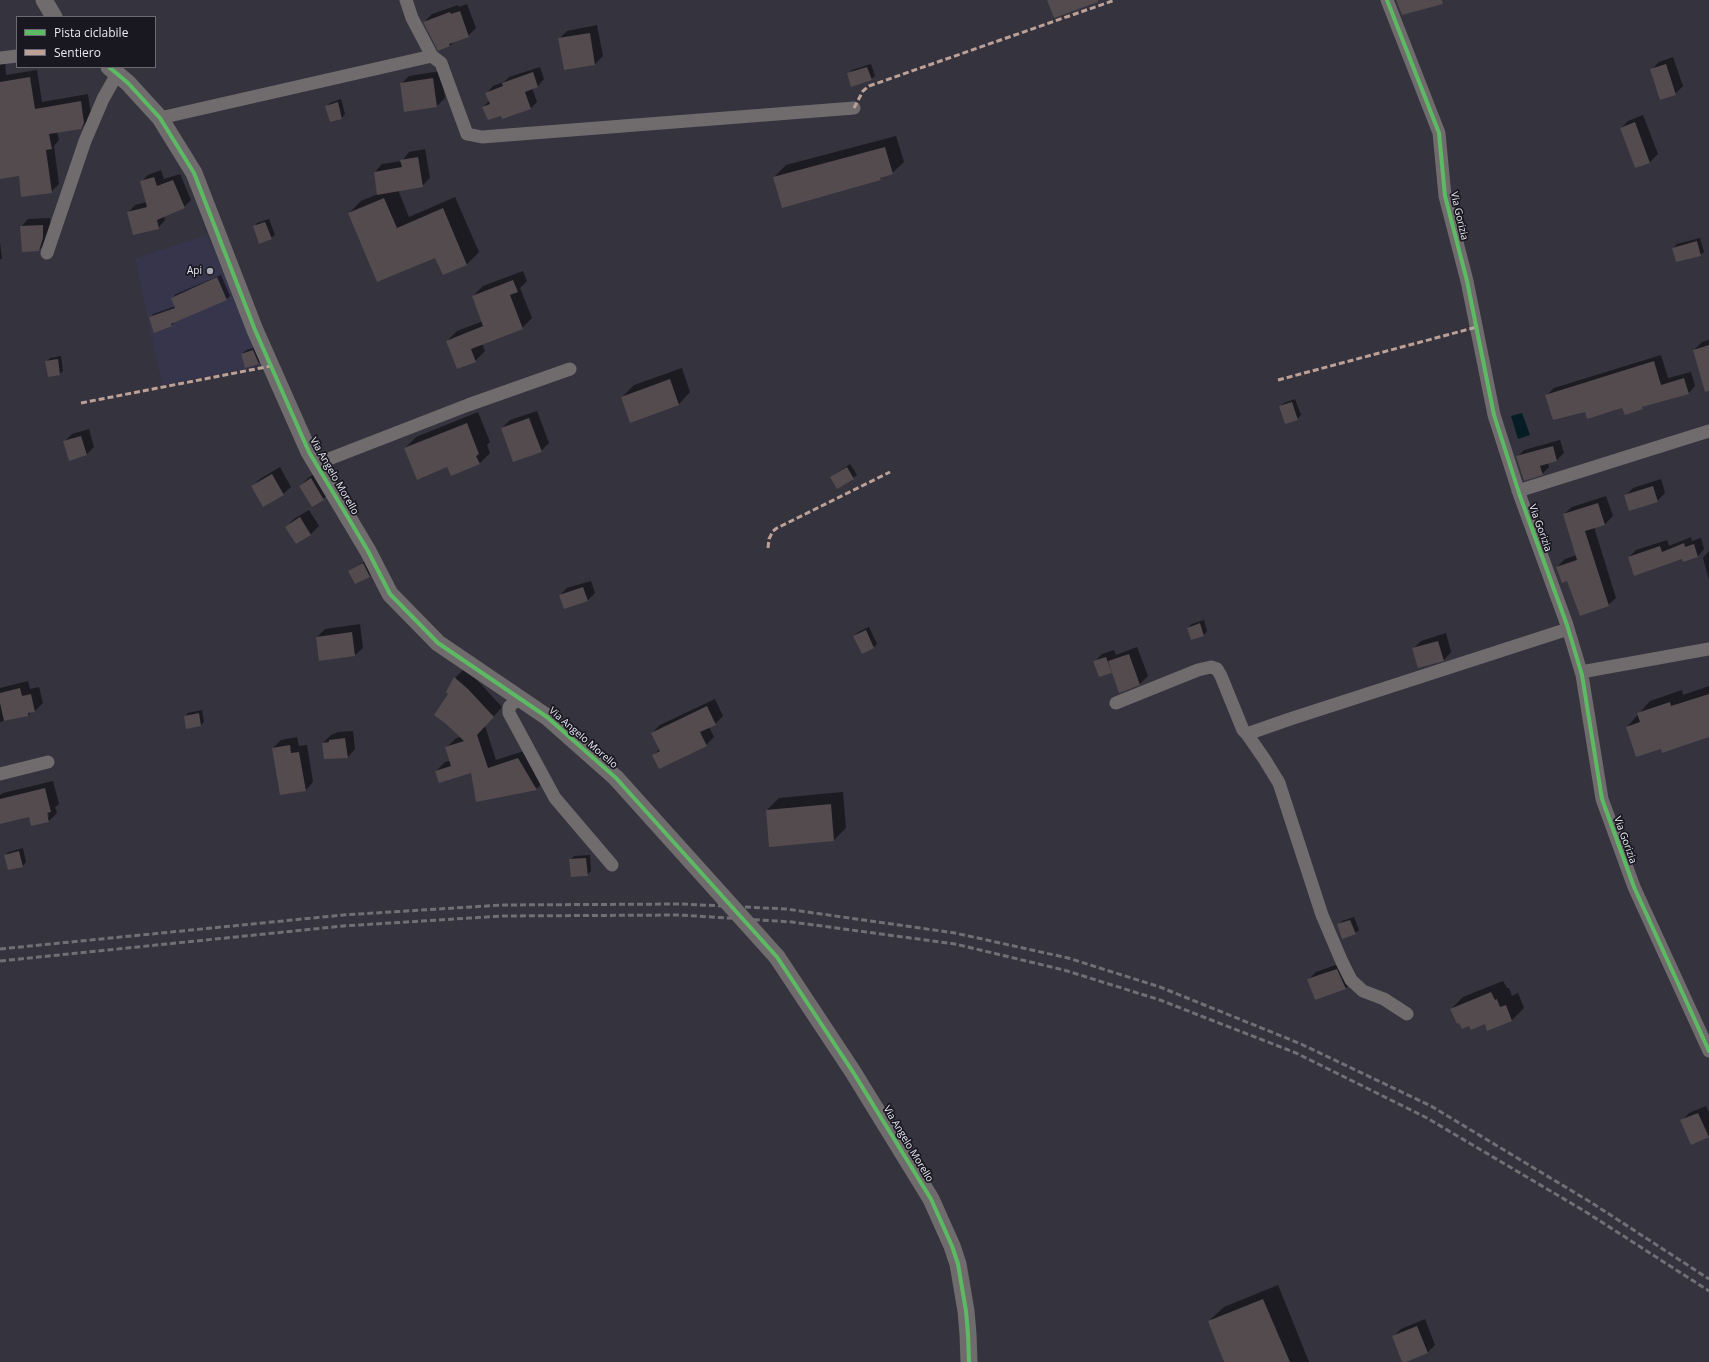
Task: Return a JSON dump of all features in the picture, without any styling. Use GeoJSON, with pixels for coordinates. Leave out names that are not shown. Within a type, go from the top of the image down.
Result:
{"type":"FeatureCollection","features":[{"type":"Feature","properties":{"kind":"street"},"geometry":{"type":"LineString","coordinates":[[44,0],[53,16]]}},
{"type":"Feature","properties":{"kind":"street"},"geometry":{"type":"LineString","coordinates":[[406,0],[412,18],[432,56],[441,63],[467,134],[482,137],[854,108]]}},
{"type":"Feature","properties":{"kind":"street","name":"Via Gorizia"},"geometry":{"type":"LineString","coordinates":[[1387,0],[1439,133],[1445,196],[1467,281],[1494,415],[1518,491],[1568,629],[1581,672],[1602,798],[1634,887],[1709,1051]]}},
{"type":"Feature","properties":{"kind":"street"},"geometry":{"type":"LineString","coordinates":[[0,58],[16,56]]}},
{"type":"Feature","properties":{"kind":"street"},"geometry":{"type":"LineString","coordinates":[[160,118],[432,56]]}},
{"type":"Feature","properties":{"kind":"street"},"geometry":{"type":"LineString","coordinates":[[47,253],[85,141],[113,71]]}},
{"type":"Feature","properties":{"kind":"street","name":"Via Angelo Morello"},"geometry":{"type":"LineString","coordinates":[[113,71],[160,118],[194,174],[255,330],[309,452],[368,551],[390,594],[438,643],[547,717],[616,778],[777,957],[896,1140],[937,1210],[952,1246],[959,1272],[968,1334],[968,1362]]}},
{"type":"Feature","properties":{"kind":"street"},"geometry":{"type":"LineString","coordinates":[[316,464],[468,405],[570,369]]}},
{"type":"Feature","properties":{"kind":"street"},"geometry":{"type":"LineString","coordinates":[[1518,491],[1709,431]]}},
{"type":"Feature","properties":{"kind":"street"},"geometry":{"type":"LineString","coordinates":[[1247,734],[1568,629]]}},
{"type":"Feature","properties":{"kind":"street"},"geometry":{"type":"LineString","coordinates":[[1581,672],[1709,649]]}},
{"type":"Feature","properties":{"kind":"street"},"geometry":{"type":"LineString","coordinates":[[1116,703],[1198,670],[1211,667],[1217,669],[1242,730],[1247,734],[1279,783],[1322,915],[1351,980],[1363,991],[1384,999],[1407,1014]]}},
{"type":"Feature","properties":{"kind":"street"},"geometry":{"type":"LineString","coordinates":[[519,698],[509,707],[509,713],[555,798],[612,865]]}},
{"type":"Feature","properties":{"kind":"street"},"geometry":{"type":"LineString","coordinates":[[0,774],[48,762]]}},
{"type":"Feature","properties":{"kind":"shaded area"},"geometry":{"type":"Polygon","coordinates":[[[207,235],[264,365],[162,385],[135,258],[207,235]]]}},
{"type":"Feature","properties":{"kind":"water"},"geometry":{"type":"Polygon","coordinates":[[[1522,413],[1530,435],[1518,439],[1511,416],[1522,413]]]}},
{"type":"Feature","properties":{"kind":"building"},"geometry":{"type":"Polygon","coordinates":[[[1047,0],[1098,0],[1098,2],[1054,18],[1047,0]]]}},
{"type":"Feature","properties":{"kind":"building"},"geometry":{"type":"Polygon","coordinates":[[[1396,0],[1442,0],[1443,4],[1402,15],[1396,0]]]}},
{"type":"Feature","properties":{"kind":"building"},"geometry":{"type":"Polygon","coordinates":[[[460,11],[469,37],[449,44],[450,46],[438,51],[423,22],[450,12],[451,14],[460,11]]]}},
{"type":"Feature","properties":{"kind":"building"},"geometry":{"type":"Polygon","coordinates":[[[590,33],[595,65],[564,70],[558,38],[590,33]]]}},
{"type":"Feature","properties":{"kind":"building"},"geometry":{"type":"Polygon","coordinates":[[[1666,64],[1676,95],[1660,100],[1650,69],[1666,64]]]}},
{"type":"Feature","properties":{"kind":"building"},"geometry":{"type":"Polygon","coordinates":[[[867,67],[872,80],[851,87],[847,73],[867,67]]]}},
{"type":"Feature","properties":{"kind":"building"},"geometry":{"type":"Polygon","coordinates":[[[533,72],[538,87],[525,92],[531,109],[502,119],[501,116],[488,120],[482,107],[490,104],[485,93],[503,86],[502,83],[533,72]]]}},
{"type":"Feature","properties":{"kind":"building"},"geometry":{"type":"Polygon","coordinates":[[[30,77],[35,109],[81,101],[84,123],[81,129],[49,134],[52,149],[46,150],[52,193],[21,197],[19,176],[0,179],[0,82],[30,77]]]}},
{"type":"Feature","properties":{"kind":"building"},"geometry":{"type":"Polygon","coordinates":[[[433,78],[437,107],[404,112],[400,83],[433,78]]]}},
{"type":"Feature","properties":{"kind":"building"},"geometry":{"type":"Polygon","coordinates":[[[338,102],[342,119],[330,122],[325,106],[338,102]]]}},
{"type":"Feature","properties":{"kind":"building"},"geometry":{"type":"Polygon","coordinates":[[[1635,122],[1650,163],[1635,168],[1620,128],[1635,122]]]}},
{"type":"Feature","properties":{"kind":"building"},"geometry":{"type":"Polygon","coordinates":[[[885,147],[893,174],[880,178],[881,180],[782,208],[773,177],[885,147]]]}},
{"type":"Feature","properties":{"kind":"building"},"geometry":{"type":"Polygon","coordinates":[[[418,157],[423,187],[377,195],[374,172],[402,167],[400,160],[418,157]]]}},
{"type":"Feature","properties":{"kind":"building"},"geometry":{"type":"Polygon","coordinates":[[[154,177],[157,186],[173,180],[185,208],[157,220],[159,229],[133,235],[127,212],[147,207],[140,181],[154,177]]]}},
{"type":"Feature","properties":{"kind":"building"},"geometry":{"type":"Polygon","coordinates":[[[384,198],[397,228],[443,208],[467,265],[443,275],[435,258],[377,282],[348,213],[384,198]]]}},
{"type":"Feature","properties":{"kind":"building"},"geometry":{"type":"Polygon","coordinates":[[[265,222],[272,239],[259,244],[253,226],[265,222]]]}},
{"type":"Feature","properties":{"kind":"building"},"geometry":{"type":"Polygon","coordinates":[[[43,225],[43,238],[39,251],[22,252],[20,226],[43,225]]]}},
{"type":"Feature","properties":{"kind":"building"},"geometry":{"type":"Polygon","coordinates":[[[1697,241],[1701,256],[1676,262],[1672,248],[1697,241]]]}},
{"type":"Feature","properties":{"kind":"building"},"geometry":{"type":"Polygon","coordinates":[[[217,277],[227,300],[154,333],[149,317],[175,308],[171,298],[217,277]]]}},
{"type":"Feature","properties":{"kind":"building"},"geometry":{"type":"Polygon","coordinates":[[[513,280],[518,292],[510,295],[523,329],[471,349],[476,362],[457,369],[446,341],[483,326],[472,296],[513,280]]]}},
{"type":"Feature","properties":{"kind":"building"},"geometry":{"type":"Polygon","coordinates":[[[1709,345],[1709,391],[1705,392],[1693,350],[1709,345]]]}},
{"type":"Feature","properties":{"kind":"building"},"geometry":{"type":"Polygon","coordinates":[[[253,350],[259,364],[245,368],[241,354],[253,350]]]}},
{"type":"Feature","properties":{"kind":"building"},"geometry":{"type":"Polygon","coordinates":[[[58,359],[60,375],[48,377],[45,361],[58,359]]]}},
{"type":"Feature","properties":{"kind":"building"},"geometry":{"type":"Polygon","coordinates":[[[1654,361],[1661,385],[1684,378],[1689,394],[1642,407],[1643,409],[1625,415],[1622,408],[1587,419],[1585,412],[1553,420],[1545,395],[1654,361]]]}},
{"type":"Feature","properties":{"kind":"building"},"geometry":{"type":"Polygon","coordinates":[[[670,379],[679,405],[630,423],[621,397],[670,379]]]}},
{"type":"Feature","properties":{"kind":"building"},"geometry":{"type":"Polygon","coordinates":[[[1292,402],[1298,420],[1285,424],[1279,406],[1292,402]]]}},
{"type":"Feature","properties":{"kind":"building"},"geometry":{"type":"Polygon","coordinates":[[[529,418],[542,452],[513,462],[501,428],[529,418]]]}},
{"type":"Feature","properties":{"kind":"building"},"geometry":{"type":"Polygon","coordinates":[[[467,423],[479,454],[476,456],[480,464],[451,476],[447,467],[417,480],[404,448],[467,423]]]}},
{"type":"Feature","properties":{"kind":"building"},"geometry":{"type":"Polygon","coordinates":[[[81,436],[87,455],[69,461],[63,441],[81,436]]]}},
{"type":"Feature","properties":{"kind":"building"},"geometry":{"type":"Polygon","coordinates":[[[1553,446],[1557,461],[1540,466],[1543,475],[1524,481],[1516,456],[1553,446]]]}},
{"type":"Feature","properties":{"kind":"building"},"geometry":{"type":"Polygon","coordinates":[[[847,467],[854,479],[837,489],[830,477],[847,467]]]}},
{"type":"Feature","properties":{"kind":"building"},"geometry":{"type":"Polygon","coordinates":[[[272,474],[284,495],[263,507],[251,486],[272,474]]]}},
{"type":"Feature","properties":{"kind":"building"},"geometry":{"type":"Polygon","coordinates":[[[311,478],[324,500],[312,507],[299,486],[311,478]]]}},
{"type":"Feature","properties":{"kind":"building"},"geometry":{"type":"Polygon","coordinates":[[[1653,486],[1658,502],[1629,511],[1624,495],[1653,486]]]}},
{"type":"Feature","properties":{"kind":"building"},"geometry":{"type":"Polygon","coordinates":[[[1598,503],[1605,525],[1585,531],[1609,606],[1580,616],[1567,581],[1562,583],[1556,567],[1577,560],[1563,514],[1598,503]]]}},
{"type":"Feature","properties":{"kind":"building"},"geometry":{"type":"Polygon","coordinates":[[[300,517],[311,535],[296,544],[285,527],[300,517]]]}},
{"type":"Feature","properties":{"kind":"building"},"geometry":{"type":"Polygon","coordinates":[[[1684,543],[1685,547],[1694,544],[1698,557],[1683,562],[1682,559],[1634,576],[1628,557],[1660,546],[1662,552],[1684,543]]]}},
{"type":"Feature","properties":{"kind":"building"},"geometry":{"type":"Polygon","coordinates":[[[363,563],[370,577],[355,584],[348,571],[363,563]]]}},
{"type":"Feature","properties":{"kind":"building"},"geometry":{"type":"Polygon","coordinates":[[[583,587],[588,601],[564,609],[559,595],[583,587]]]}},
{"type":"Feature","properties":{"kind":"building"},"geometry":{"type":"Polygon","coordinates":[[[1200,623],[1204,636],[1191,640],[1187,628],[1200,623]]]}},
{"type":"Feature","properties":{"kind":"building"},"geometry":{"type":"Polygon","coordinates":[[[866,630],[874,648],[862,654],[853,636],[866,630]]]}},
{"type":"Feature","properties":{"kind":"building"},"geometry":{"type":"Polygon","coordinates":[[[352,632],[355,656],[319,661],[316,637],[352,632]]]}},
{"type":"Feature","properties":{"kind":"building"},"geometry":{"type":"Polygon","coordinates":[[[1438,641],[1444,661],[1418,668],[1412,648],[1438,641]]]}},
{"type":"Feature","properties":{"kind":"building"},"geometry":{"type":"Polygon","coordinates":[[[1129,654],[1140,685],[1119,693],[1108,661],[1129,654]]]}},
{"type":"Feature","properties":{"kind":"building"},"geometry":{"type":"Polygon","coordinates":[[[1106,657],[1112,673],[1099,677],[1093,661],[1106,657]]]}},
{"type":"Feature","properties":{"kind":"building"},"geometry":{"type":"Polygon","coordinates":[[[454,677],[468,689],[494,717],[477,735],[488,768],[518,758],[537,790],[476,802],[471,773],[439,783],[435,771],[451,766],[445,747],[464,741],[434,715],[448,694],[446,692],[454,677]]]}},
{"type":"Feature","properties":{"kind":"building"},"geometry":{"type":"Polygon","coordinates":[[[20,688],[22,696],[31,694],[35,712],[28,713],[28,716],[4,721],[0,703],[0,693],[20,688]]]}},
{"type":"Feature","properties":{"kind":"building"},"geometry":{"type":"Polygon","coordinates":[[[1709,694],[1709,737],[1662,753],[1661,749],[1636,757],[1626,727],[1640,722],[1637,713],[1670,702],[1671,706],[1709,694]]]}},
{"type":"Feature","properties":{"kind":"building"},"geometry":{"type":"Polygon","coordinates":[[[707,706],[716,725],[700,732],[707,746],[659,769],[652,755],[660,751],[651,733],[707,706]]]}},
{"type":"Feature","properties":{"kind":"building"},"geometry":{"type":"Polygon","coordinates":[[[199,713],[201,726],[186,729],[184,716],[199,713]]]}},
{"type":"Feature","properties":{"kind":"building"},"geometry":{"type":"Polygon","coordinates":[[[345,738],[348,758],[324,759],[322,743],[329,742],[329,740],[345,738]]]}},
{"type":"Feature","properties":{"kind":"building"},"geometry":{"type":"Polygon","coordinates":[[[290,745],[291,753],[299,752],[306,791],[280,795],[272,748],[290,745]]]}},
{"type":"Feature","properties":{"kind":"building"},"geometry":{"type":"Polygon","coordinates":[[[45,788],[51,812],[47,813],[49,822],[31,826],[29,817],[0,824],[0,799],[45,788]]]}},
{"type":"Feature","properties":{"kind":"building"},"geometry":{"type":"Polygon","coordinates":[[[831,804],[834,841],[769,847],[766,810],[831,804]]]}},
{"type":"Feature","properties":{"kind":"building"},"geometry":{"type":"Polygon","coordinates":[[[19,851],[23,867],[8,870],[4,855],[19,851]]]}},
{"type":"Feature","properties":{"kind":"building"},"geometry":{"type":"Polygon","coordinates":[[[586,858],[588,876],[571,877],[569,859],[586,858]]]}},
{"type":"Feature","properties":{"kind":"building"},"geometry":{"type":"Polygon","coordinates":[[[1350,920],[1356,934],[1342,939],[1337,924],[1350,920]]]}},
{"type":"Feature","properties":{"kind":"building"},"geometry":{"type":"Polygon","coordinates":[[[1337,969],[1346,989],[1315,1000],[1307,979],[1337,969]]]}},
{"type":"Feature","properties":{"kind":"building"},"geometry":{"type":"Polygon","coordinates":[[[1491,992],[1495,1000],[1497,999],[1500,1007],[1506,1005],[1512,1021],[1487,1031],[1485,1024],[1471,1030],[1469,1026],[1462,1029],[1459,1023],[1457,1024],[1450,1009],[1491,992]]]}},
{"type":"Feature","properties":{"kind":"building"},"geometry":{"type":"Polygon","coordinates":[[[1698,1113],[1709,1137],[1691,1145],[1680,1120],[1698,1113]]]}},
{"type":"Feature","properties":{"kind":"building"},"geometry":{"type":"Polygon","coordinates":[[[1263,1299],[1290,1362],[1224,1362],[1208,1321],[1263,1299]]]}},
{"type":"Feature","properties":{"kind":"building"},"geometry":{"type":"Polygon","coordinates":[[[1417,1326],[1428,1353],[1406,1362],[1402,1362],[1392,1336],[1417,1326]]]}},
{"type":"Feature","properties":{"kind":"railway"},"geometry":{"type":"LineString","coordinates":[[0,949],[343,915],[502,905],[681,904],[786,909],[955,933],[1068,958],[1160,987],[1301,1044],[1431,1106],[1592,1203],[1709,1279]]}},
{"type":"Feature","properties":{"kind":"railway"},"geometry":{"type":"LineString","coordinates":[[0,961],[343,926],[502,916],[679,915],[792,922],[955,944],[1064,970],[1160,1000],[1296,1053],[1427,1118],[1586,1212],[1709,1291]]}},
{"type":"Feature","properties":{"kind":"marked path"},"geometry":{"type":"LineString","coordinates":[[854,108],[863,91],[869,86],[1115,0]]}},
{"type":"Feature","properties":{"kind":"marked path"},"geometry":{"type":"LineString","coordinates":[[1278,380],[1477,327]]}},
{"type":"Feature","properties":{"kind":"marked path"},"geometry":{"type":"LineString","coordinates":[[81,403],[271,366]]}},
{"type":"Feature","properties":{"kind":"marked path"},"geometry":{"type":"LineString","coordinates":[[768,548],[769,539],[773,531],[777,528],[890,472]]}},
{"type":"Feature","properties":{"kind":"cycle path"},"geometry":{"type":"LineString","coordinates":[[1387,0],[1439,133],[1445,196],[1467,281],[1494,415],[1520,496],[1567,625],[1582,675],[1602,799],[1634,887],[1709,1051]]}},
{"type":"Feature","properties":{"kind":"cycle path"},"geometry":{"type":"LineString","coordinates":[[110,68],[128,83],[160,118],[194,173],[255,330],[309,452],[368,551],[390,594],[438,643],[547,717],[616,778],[777,957],[853,1072],[931,1199],[952,1246],[958,1264],[966,1311],[969,1362]]}},
{"type":"Feature","properties":{"kind":"place","name":"Api"},"geometry":{"type":"Point","coordinates":[210,271]}}]}
